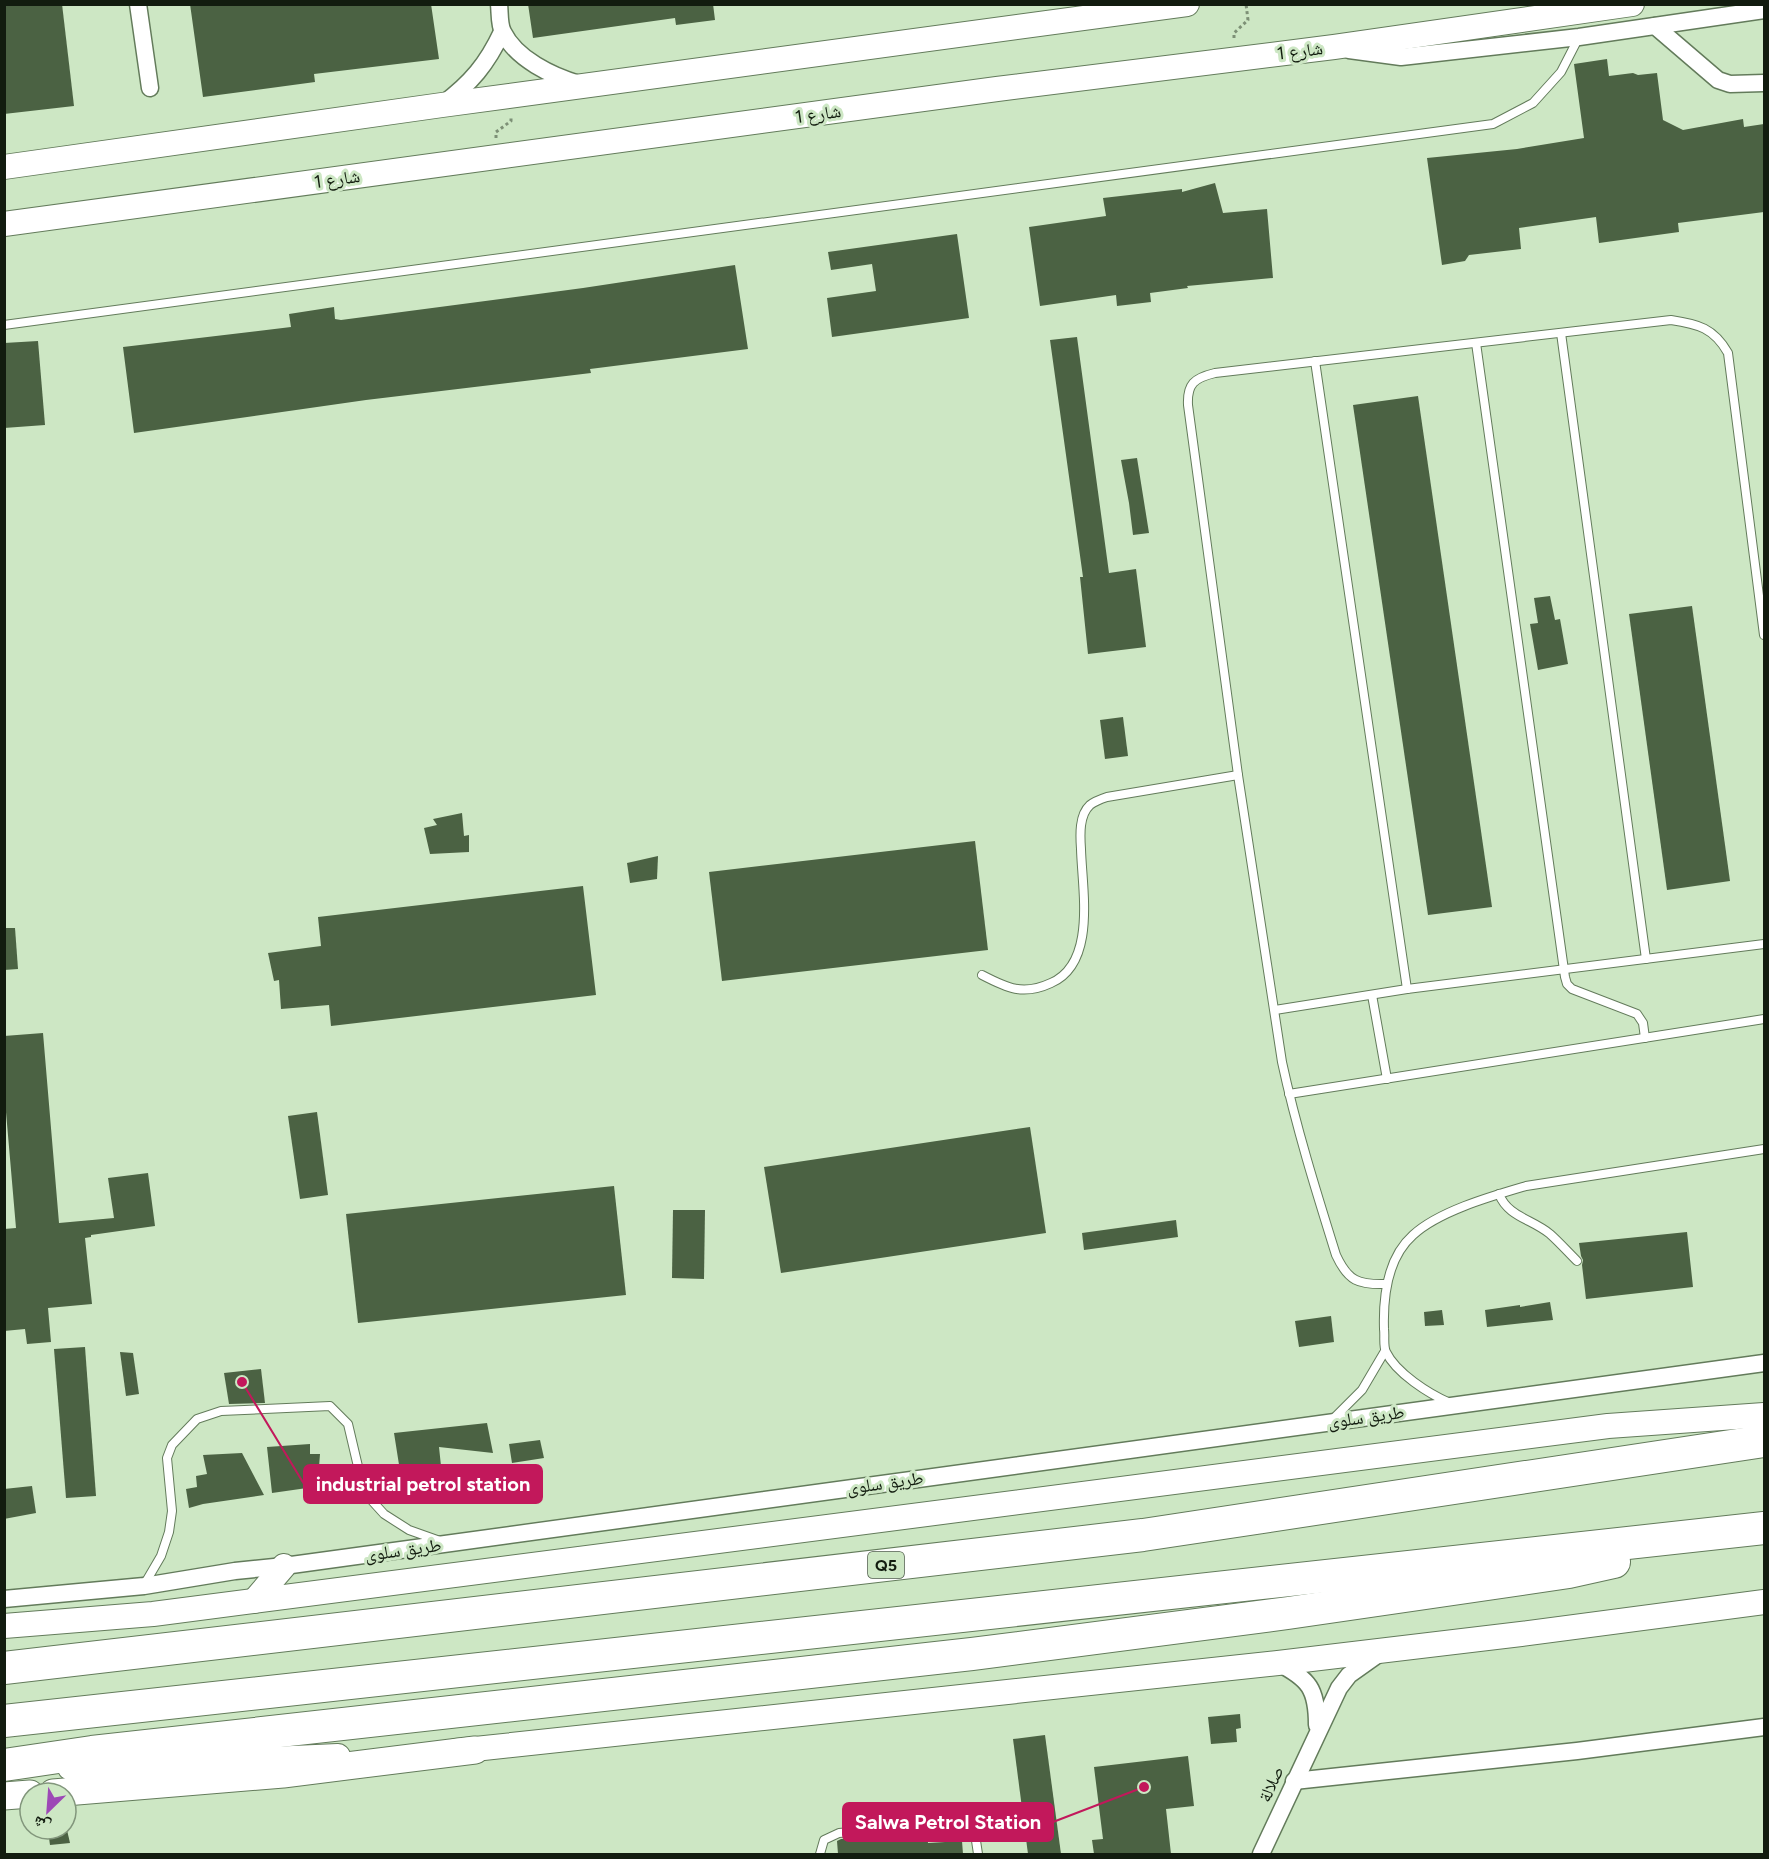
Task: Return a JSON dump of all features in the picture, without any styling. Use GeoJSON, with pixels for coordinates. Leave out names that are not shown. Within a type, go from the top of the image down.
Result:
{"type":"FeatureCollection","features":[{"type":"Feature","properties":{"kind":"highway","name":"Q5"},"geometry":{"type":"LineString","coordinates":[[4,1668],[1143,1535],[1764,1441]]}},
{"type":"Feature","properties":{"kind":"highway"},"geometry":{"type":"LineString","coordinates":[[4,1721],[1754,1529]]}},
{"type":"Feature","properties":{"kind":"highway"},"geometry":{"type":"LineString","coordinates":[[4,1768],[92,1752],[961,1655],[1288,1614],[1569,1572],[1754,1529]]}},
{"type":"Feature","properties":{"kind":"main road"},"geometry":{"type":"LineString","coordinates":[[4,167],[1130,9],[1187,4]]}},
{"type":"Feature","properties":{"kind":"main road","name":"شارع 1"},"geometry":{"type":"LineString","coordinates":[[4,224],[1008,88],[1334,47],[1632,4]]}},
{"type":"Feature","properties":{"kind":"main road","name":"طريق سلوى"},"geometry":{"type":"LineString","coordinates":[[4,1626],[153,1614],[1608,1426],[1764,1415]]}},
{"type":"Feature","properties":{"kind":"main road"},"geometry":{"type":"LineString","coordinates":[[254,1601],[284,1566]]}},
{"type":"Feature","properties":{"kind":"main road"},"geometry":{"type":"LineString","coordinates":[[78,1791],[283,1774],[475,1750],[1278,1663],[1764,1602]]}},
{"type":"Feature","properties":{"kind":"main road"},"geometry":{"type":"LineString","coordinates":[[4,1768],[475,1750]]}},
{"type":"Feature","properties":{"kind":"street"},"geometry":{"type":"LineString","coordinates":[[138,4],[150,88]]}},
{"type":"Feature","properties":{"kind":"street"},"geometry":{"type":"LineString","coordinates":[[442,105],[478,73],[492,53],[502,32],[499,4]]}},
{"type":"Feature","properties":{"kind":"street"},"geometry":{"type":"LineString","coordinates":[[1334,47],[1387,57],[1401,57],[1579,37],[1764,10]]}},
{"type":"Feature","properties":{"kind":"street"},"geometry":{"type":"LineString","coordinates":[[1655,26],[1718,80],[1730,84],[1764,82]]}},
{"type":"Feature","properties":{"kind":"street"},"geometry":{"type":"LineString","coordinates":[[502,32],[538,67],[561,78],[588,86]]}},
{"type":"Feature","properties":{"kind":"street","name":"طريق سلوى"},"geometry":{"type":"LineString","coordinates":[[4,1599],[144,1586],[235,1570],[284,1566],[1764,1363]]}},
{"type":"Feature","properties":{"kind":"street","name":"صلالة"},"geometry":{"type":"LineString","coordinates":[[1261,1854],[1317,1730],[1339,1688],[1349,1675],[1383,1651]]}},
{"type":"Feature","properties":{"kind":"street","name":"صلالة"},"geometry":{"type":"LineString","coordinates":[[1278,1663],[1306,1680],[1315,1694],[1317,1730]]}},
{"type":"Feature","properties":{"kind":"street"},"geometry":{"type":"LineString","coordinates":[[1294,1781],[1577,1751],[1764,1727]]}},
{"type":"Feature","properties":{"kind":"lane"},"geometry":{"type":"LineString","coordinates":[[4,325],[1493,124],[1533,103],[1560,72],[1579,37]]}},
{"type":"Feature","properties":{"kind":"lane"},"geometry":{"type":"LineString","coordinates":[[1387,1284],[1373,1285],[1357,1281],[1350,1277],[1335,1255],[1289,1094],[1238,775],[1188,393],[1192,383],[1203,376],[1476,342],[1671,320],[1694,323],[1711,331],[1722,341],[1728,353],[1764,635]]}},
{"type":"Feature","properties":{"kind":"lane"},"geometry":{"type":"LineString","coordinates":[[1561,333],[1646,959]]}},
{"type":"Feature","properties":{"kind":"lane"},"geometry":{"type":"LineString","coordinates":[[1476,342],[1563,970],[1567,984],[1572,989],[1637,1014],[1643,1023],[1645,1038]]}},
{"type":"Feature","properties":{"kind":"lane"},"geometry":{"type":"LineString","coordinates":[[1315,362],[1407,989]]}},
{"type":"Feature","properties":{"kind":"lane"},"geometry":{"type":"LineString","coordinates":[[982,975],[1006,987],[1022,990],[1039,988],[1055,982],[1068,971],[1077,957],[1083,941],[1084,925],[1080,831],[1089,806],[1107,798],[1238,775]]}},
{"type":"Feature","properties":{"kind":"lane"},"geometry":{"type":"LineString","coordinates":[[1275,1010],[1407,989],[1764,944]]}},
{"type":"Feature","properties":{"kind":"lane"},"geometry":{"type":"LineString","coordinates":[[1372,995],[1388,1079]]}},
{"type":"Feature","properties":{"kind":"lane"},"geometry":{"type":"LineString","coordinates":[[1289,1094],[1764,1019]]}},
{"type":"Feature","properties":{"kind":"lane"},"geometry":{"type":"LineString","coordinates":[[1329,1422],[1362,1390],[1385,1351],[1384,1317],[1387,1284],[1399,1254],[1417,1231],[1441,1217],[1526,1186],[1764,1149]]}},
{"type":"Feature","properties":{"kind":"lane"},"geometry":{"type":"LineString","coordinates":[[1499,1194],[1502,1203],[1510,1211],[1548,1233],[1577,1261]]}},
{"type":"Feature","properties":{"kind":"lane"},"geometry":{"type":"LineString","coordinates":[[1385,1351],[1416,1383],[1456,1405]]}},
{"type":"Feature","properties":{"kind":"lane"},"geometry":{"type":"LineString","coordinates":[[144,1586],[161,1556],[169,1532],[172,1511],[167,1458],[171,1445],[197,1419],[221,1411],[330,1406],[348,1424],[364,1492],[384,1514],[410,1530],[446,1544]]}},
{"type":"Feature","properties":{"kind":"lane"},"geometry":{"type":"LineString","coordinates":[[820,1854],[824,1840],[839,1833],[963,1822],[975,1834],[978,1854]]}},
{"type":"Feature","properties":{"kind":"path"},"geometry":{"type":"LineString","coordinates":[[1235,59],[1234,33],[1248,20],[1246,4]]}},
{"type":"Feature","properties":{"kind":"path"},"geometry":{"type":"LineString","coordinates":[[499,157],[496,132],[511,121],[509,97]]}},
{"type":"Feature","properties":{"kind":"building"},"geometry":{"type":"Polygon","coordinates":[[[4,4],[62,4],[74,106],[4,114],[4,4]]]}},
{"type":"Feature","properties":{"kind":"building"},"geometry":{"type":"Polygon","coordinates":[[[190,4],[431,4],[439,59],[314,74],[315,82],[203,97],[190,4]]]}},
{"type":"Feature","properties":{"kind":"building"},"geometry":{"type":"Polygon","coordinates":[[[528,4],[713,4],[715,20],[676,25],[675,18],[533,38],[528,4]]]}},
{"type":"Feature","properties":{"kind":"building"},"geometry":{"type":"Polygon","coordinates":[[[1607,59],[1609,76],[1657,73],[1663,120],[1683,130],[1743,119],[1744,127],[1764,124],[1764,212],[1678,223],[1679,232],[1599,243],[1596,217],[1519,228],[1521,249],[1469,255],[1465,261],[1442,265],[1427,158],[1517,149],[1584,138],[1574,64],[1607,59]]]}},
{"type":"Feature","properties":{"kind":"building"},"geometry":{"type":"Polygon","coordinates":[[[1215,183],[1223,213],[1267,209],[1273,278],[1187,286],[1188,288],[1150,293],[1151,302],[1117,306],[1116,295],[1040,306],[1029,227],[1106,216],[1103,198],[1182,189],[1182,192],[1215,183]]]}},
{"type":"Feature","properties":{"kind":"building"},"geometry":{"type":"Polygon","coordinates":[[[957,234],[969,318],[832,337],[827,298],[876,291],[872,264],[831,270],[828,252],[957,234]]]}},
{"type":"Feature","properties":{"kind":"building"},"geometry":{"type":"Polygon","coordinates":[[[735,265],[748,349],[590,369],[591,373],[366,400],[134,433],[123,347],[291,327],[289,314],[334,307],[335,319],[341,320],[735,265]]]}},
{"type":"Feature","properties":{"kind":"building"},"geometry":{"type":"Polygon","coordinates":[[[1077,337],[1109,573],[1136,569],[1146,647],[1088,654],[1080,577],[1083,577],[1050,340],[1077,337]]]}},
{"type":"Feature","properties":{"kind":"building"},"geometry":{"type":"Polygon","coordinates":[[[38,341],[45,425],[4,428],[4,343],[38,341]]]}},
{"type":"Feature","properties":{"kind":"building"},"geometry":{"type":"Polygon","coordinates":[[[1418,396],[1492,907],[1428,915],[1353,405],[1418,396]]]}},
{"type":"Feature","properties":{"kind":"building"},"geometry":{"type":"Polygon","coordinates":[[[1137,458],[1149,533],[1133,535],[1121,460],[1137,458]]]}},
{"type":"Feature","properties":{"kind":"building"},"geometry":{"type":"Polygon","coordinates":[[[1550,596],[1555,620],[1560,619],[1568,664],[1538,670],[1530,624],[1538,623],[1534,598],[1550,596]]]}},
{"type":"Feature","properties":{"kind":"building"},"geometry":{"type":"Polygon","coordinates":[[[1692,606],[1730,881],[1667,890],[1629,614],[1692,606]]]}},
{"type":"Feature","properties":{"kind":"building"},"geometry":{"type":"Polygon","coordinates":[[[1123,717],[1128,756],[1105,759],[1100,720],[1123,717]]]}},
{"type":"Feature","properties":{"kind":"building"},"geometry":{"type":"Polygon","coordinates":[[[462,813],[464,836],[469,835],[469,852],[430,854],[424,828],[437,825],[433,819],[462,813]]]}},
{"type":"Feature","properties":{"kind":"building"},"geometry":{"type":"Polygon","coordinates":[[[975,841],[988,950],[722,981],[709,872],[975,841]]]}},
{"type":"Feature","properties":{"kind":"building"},"geometry":{"type":"Polygon","coordinates":[[[658,856],[657,879],[630,883],[627,863],[658,856]]]}},
{"type":"Feature","properties":{"kind":"building"},"geometry":{"type":"Polygon","coordinates":[[[583,886],[596,995],[331,1026],[329,1005],[281,1009],[279,980],[274,981],[268,953],[321,946],[318,917],[583,886]]]}},
{"type":"Feature","properties":{"kind":"building"},"geometry":{"type":"Polygon","coordinates":[[[4,928],[15,928],[18,969],[4,970],[4,928]]]}},
{"type":"Feature","properties":{"kind":"building"},"geometry":{"type":"Polygon","coordinates":[[[43,1033],[59,1223],[114,1218],[108,1178],[148,1173],[155,1226],[91,1235],[85,1238],[92,1304],[48,1308],[51,1342],[27,1344],[25,1329],[4,1331],[4,1229],[16,1228],[4,1089],[4,1036],[43,1033]]]}},
{"type":"Feature","properties":{"kind":"building"},"geometry":{"type":"Polygon","coordinates":[[[317,1112],[328,1195],[300,1199],[288,1116],[317,1112]]]}},
{"type":"Feature","properties":{"kind":"building"},"geometry":{"type":"Polygon","coordinates":[[[1030,1127],[1046,1233],[781,1273],[764,1167],[1030,1127]]]}},
{"type":"Feature","properties":{"kind":"building"},"geometry":{"type":"Polygon","coordinates":[[[614,1186],[626,1295],[358,1323],[346,1214],[614,1186]]]}},
{"type":"Feature","properties":{"kind":"building"},"geometry":{"type":"Polygon","coordinates":[[[673,1210],[705,1210],[704,1279],[672,1278],[673,1210]]]}},
{"type":"Feature","properties":{"kind":"building"},"geometry":{"type":"Polygon","coordinates":[[[1176,1220],[1178,1237],[1084,1250],[1082,1233],[1176,1220]]]}},
{"type":"Feature","properties":{"kind":"building"},"geometry":{"type":"Polygon","coordinates":[[[1687,1232],[1693,1287],[1586,1299],[1583,1260],[1579,1243],[1687,1232]]]}},
{"type":"Feature","properties":{"kind":"building"},"geometry":{"type":"Polygon","coordinates":[[[1550,1302],[1553,1320],[1487,1327],[1485,1310],[1550,1302]]]}},
{"type":"Feature","properties":{"kind":"building"},"geometry":{"type":"Polygon","coordinates":[[[1442,1310],[1444,1325],[1425,1326],[1424,1312],[1442,1310]]]}},
{"type":"Feature","properties":{"kind":"building"},"geometry":{"type":"Polygon","coordinates":[[[1331,1316],[1334,1342],[1299,1347],[1295,1321],[1331,1316]]]}},
{"type":"Feature","properties":{"kind":"building"},"geometry":{"type":"Polygon","coordinates":[[[85,1347],[96,1496],[66,1498],[54,1349],[85,1347]]]}},
{"type":"Feature","properties":{"kind":"building"},"geometry":{"type":"Polygon","coordinates":[[[120,1352],[133,1353],[139,1394],[126,1396],[120,1352]]]}},
{"type":"Feature","properties":{"kind":"building"},"geometry":{"type":"Polygon","coordinates":[[[261,1369],[265,1403],[229,1404],[224,1373],[261,1369]]]}},
{"type":"Feature","properties":{"kind":"building"},"geometry":{"type":"Polygon","coordinates":[[[487,1423],[493,1453],[439,1447],[441,1466],[400,1471],[394,1433],[487,1423]]]}},
{"type":"Feature","properties":{"kind":"building"},"geometry":{"type":"Polygon","coordinates":[[[540,1440],[544,1458],[512,1463],[509,1444],[540,1440]]]}},
{"type":"Feature","properties":{"kind":"building"},"geometry":{"type":"Polygon","coordinates":[[[310,1444],[310,1454],[320,1454],[319,1467],[336,1464],[335,1484],[272,1493],[267,1447],[310,1444]]]}},
{"type":"Feature","properties":{"kind":"building"},"geometry":{"type":"Polygon","coordinates":[[[242,1453],[264,1495],[189,1508],[186,1489],[197,1487],[196,1476],[207,1474],[203,1455],[242,1453]]]}},
{"type":"Feature","properties":{"kind":"building"},"geometry":{"type":"Polygon","coordinates":[[[32,1486],[36,1513],[4,1519],[4,1489],[32,1486]]]}},
{"type":"Feature","properties":{"kind":"building"},"geometry":{"type":"Polygon","coordinates":[[[1240,1714],[1241,1728],[1236,1729],[1237,1742],[1211,1744],[1208,1717],[1240,1714]]]}},
{"type":"Feature","properties":{"kind":"building"},"geometry":{"type":"Polygon","coordinates":[[[1045,1735],[1061,1854],[1028,1854],[1013,1739],[1045,1735]]]}},
{"type":"Feature","properties":{"kind":"building"},"geometry":{"type":"Polygon","coordinates":[[[1188,1756],[1194,1806],[1166,1809],[1171,1854],[1094,1854],[1092,1840],[1103,1839],[1094,1767],[1188,1756]]]}},
{"type":"Feature","properties":{"kind":"building"},"geometry":{"type":"Polygon","coordinates":[[[927,1832],[928,1843],[962,1841],[963,1854],[838,1854],[837,1841],[841,1839],[927,1832]]]}},
{"type":"Feature","properties":{"kind":"building"},"geometry":{"type":"Polygon","coordinates":[[[49,1841],[70,1841],[70,1843],[50,1845],[49,1841]]]}},
{"type":"Feature","properties":{"kind":"place","name":"industrial petrol station"},"geometry":{"type":"Point","coordinates":[242,1382]}},
{"type":"Feature","properties":{"kind":"place","name":"Salwa Petrol Station"},"geometry":{"type":"Point","coordinates":[1144,1787]}}]}
